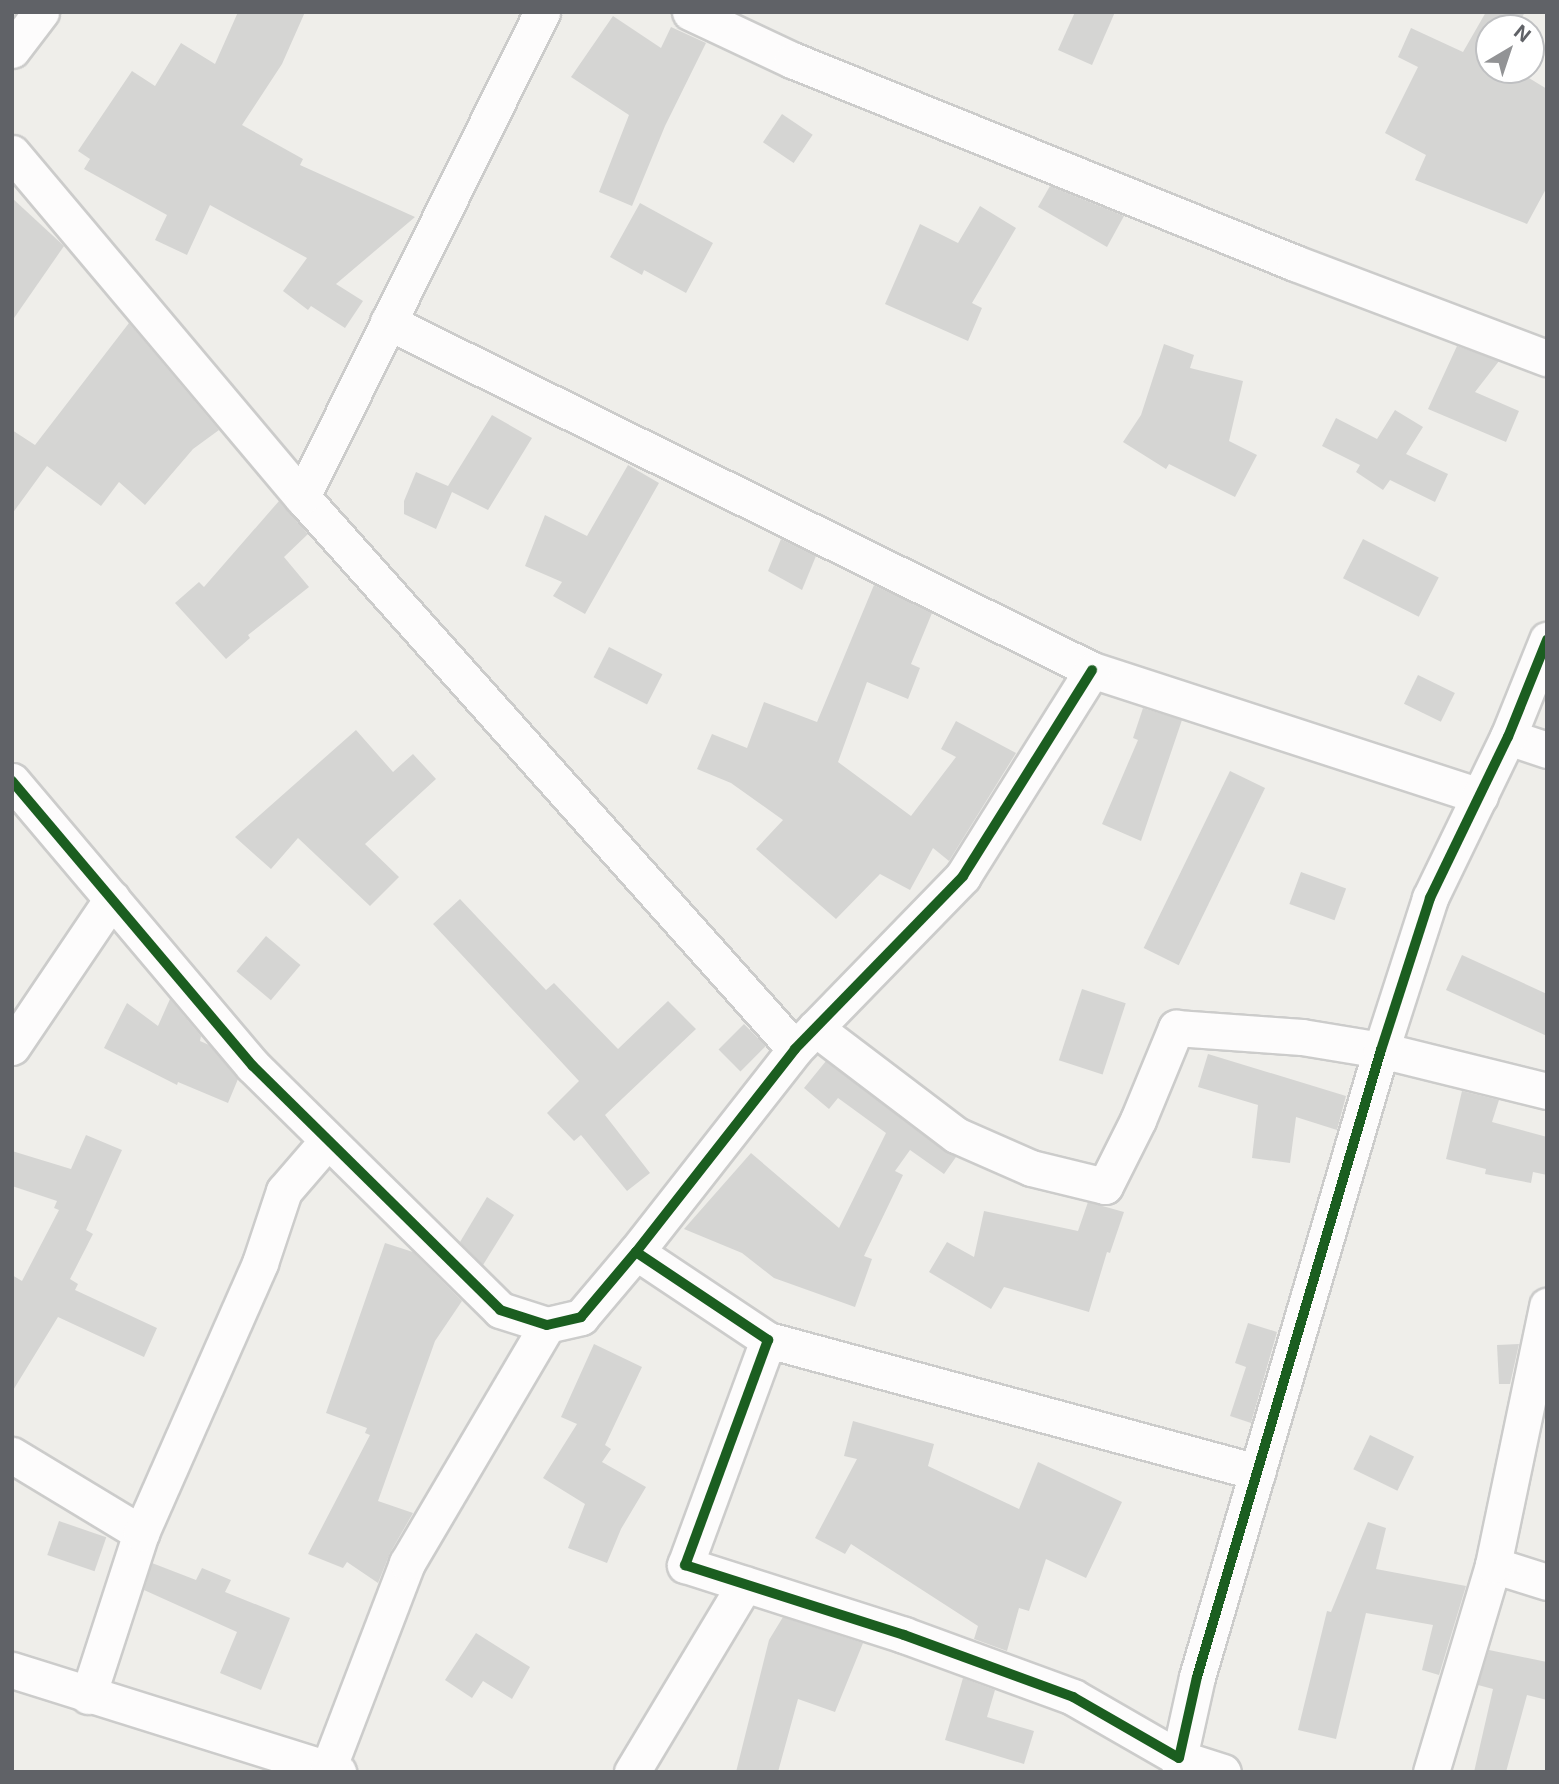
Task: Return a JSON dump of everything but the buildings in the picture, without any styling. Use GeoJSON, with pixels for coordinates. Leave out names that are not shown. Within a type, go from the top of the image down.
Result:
{"type":"FeatureCollection","features":[{"type":"Feature","properties":{"kind":"street"},"geometry":{"type":"LineString","coordinates":[[12,50],[41,12]]}},
{"type":"Feature","properties":{"kind":"street"},"geometry":{"type":"LineString","coordinates":[[302,497],[542,12]]}},
{"type":"Feature","properties":{"kind":"street"},"geometry":{"type":"LineString","coordinates":[[690,12],[792,60],[1295,263],[1547,358]]}},
{"type":"Feature","properties":{"kind":"street"},"geometry":{"type":"LineString","coordinates":[[12,153],[302,497],[805,1039],[956,1135],[1031,1168],[1105,1186],[1138,1120],[1176,1028],[1302,1037],[1381,1050],[1547,1091]]}},
{"type":"Feature","properties":{"kind":"street"},"geometry":{"type":"LineString","coordinates":[[388,322],[1093,670],[1480,796]]}},
{"type":"Feature","properties":{"kind":"street"},"geometry":{"type":"LineString","coordinates":[[1180,1765],[1197,1677],[1381,1050],[1430,898],[1508,737],[1547,639]]}},
{"type":"Feature","properties":{"kind":"street"},"geometry":{"type":"LineString","coordinates":[[12,782],[253,1066],[500,1310],[547,1325],[581,1317],[805,1039],[963,876],[1093,670]]}},
{"type":"Feature","properties":{"kind":"street"},"geometry":{"type":"LineString","coordinates":[[1508,737],[1547,750]]}},
{"type":"Feature","properties":{"kind":"street"},"geometry":{"type":"LineString","coordinates":[[12,1047],[112,899]]}},
{"type":"Feature","properties":{"kind":"street"},"geometry":{"type":"LineString","coordinates":[[88,1696],[141,1533],[260,1263],[284,1191],[328,1140]]}},
{"type":"Feature","properties":{"kind":"street"},"geometry":{"type":"LineString","coordinates":[[636,1252],[768,1340],[1257,1472]]}},
{"type":"Feature","properties":{"kind":"street"},"geometry":{"type":"LineString","coordinates":[[1431,1772],[1493,1565],[1542,1353],[1547,1306]]}},
{"type":"Feature","properties":{"kind":"street"},"geometry":{"type":"LineString","coordinates":[[12,1670],[88,1696],[333,1770],[407,1563],[547,1325]]}},
{"type":"Feature","properties":{"kind":"street"},"geometry":{"type":"LineString","coordinates":[[768,1340],[685,1565],[904,1634],[1073,1697],[1180,1765],[1223,1772]]}},
{"type":"Feature","properties":{"kind":"street"},"geometry":{"type":"LineString","coordinates":[[12,1455],[141,1533]]}},
{"type":"Feature","properties":{"kind":"street"},"geometry":{"type":"LineString","coordinates":[[1493,1565],[1547,1582]]}},
{"type":"Feature","properties":{"kind":"street"},"geometry":{"type":"LineString","coordinates":[[632,1772],[745,1584]]}},
{"type":"Feature","properties":{"kind":"cycle path"},"geometry":{"type":"LineString","coordinates":[[636,1252],[768,1340],[685,1565],[904,1635],[1073,1697],[1179,1758],[1197,1677],[1381,1050],[1430,898],[1508,737],[1547,640]]}},
{"type":"Feature","properties":{"kind":"cycle path"},"geometry":{"type":"LineString","coordinates":[[12,781],[253,1066],[500,1310],[547,1325],[581,1317],[636,1252],[795,1049],[963,876],[1092,670]]}}]}
